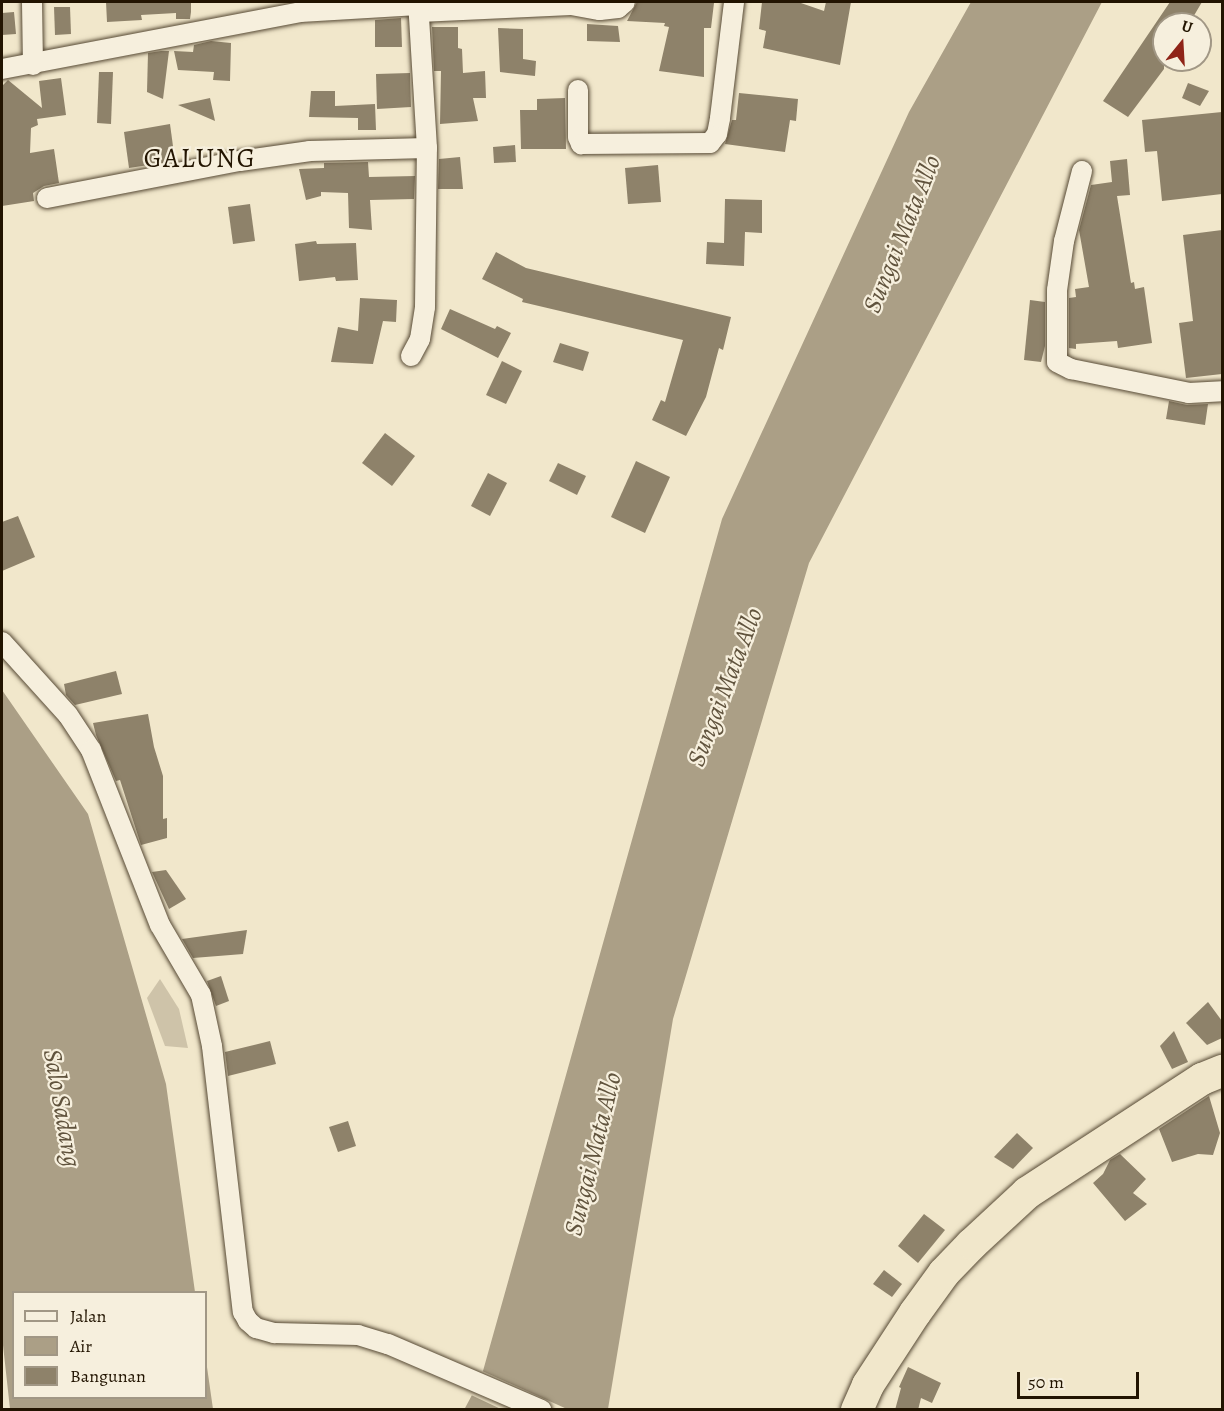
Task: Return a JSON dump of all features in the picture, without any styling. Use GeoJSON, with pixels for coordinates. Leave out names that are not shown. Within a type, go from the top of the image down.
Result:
{"type":"FeatureCollection","features":[{"type":"Feature","properties":{"kind":"highway"},"geometry":{"type":"LineString","coordinates":[[857,1410],[891,1347],[944,1273],[1019,1200],[1174,1096],[1202,1079],[1222,1071]]}},
{"type":"Feature","properties":{"kind":"street"},"geometry":{"type":"LineString","coordinates":[[32,2],[33,65]]}},
{"type":"Feature","properties":{"kind":"street"},"geometry":{"type":"LineString","coordinates":[[2,69],[33,65],[300,12],[418,6],[571,5],[600,10],[618,8],[625,2]]}},
{"type":"Feature","properties":{"kind":"street"},"geometry":{"type":"LineString","coordinates":[[578,90],[578,137],[581,144],[710,143],[717,134],[720,118],[734,2]]}},
{"type":"Feature","properties":{"kind":"street"},"geometry":{"type":"LineString","coordinates":[[411,356],[420,339],[425,307],[427,148],[418,6]]}},
{"type":"Feature","properties":{"kind":"street"},"geometry":{"type":"LineString","coordinates":[[47,198],[240,161],[310,151],[427,148]]}},
{"type":"Feature","properties":{"kind":"street"},"geometry":{"type":"LineString","coordinates":[[1082,171],[1064,241],[1057,290],[1057,363],[1071,369],[1189,393],[1222,391]]}},
{"type":"Feature","properties":{"kind":"street"},"geometry":{"type":"LineString","coordinates":[[2,642],[68,715],[91,750],[160,925],[201,995],[211,1038],[243,1312],[248,1321],[256,1328],[274,1333],[358,1335],[418,1355],[541,1410]]}},
{"type":"Feature","properties":{"kind":"shaded area"},"geometry":{"type":"Polygon","coordinates":[[[160,979],[179,1009],[188,1048],[165,1046],[147,998],[160,979]]]}},
{"type":"Feature","properties":{"kind":"water","name":"Sungai Mata Allo"},"geometry":{"type":"Polygon","coordinates":[[[971,2],[1102,2],[809,563],[673,1019],[608,1409],[464,1410],[481,1378],[722,519],[909,112],[971,2]]]}},
{"type":"Feature","properties":{"kind":"water","name":"Salo Sadang"},"geometry":{"type":"Polygon","coordinates":[[[2,690],[88,814],[166,1084],[195,1291],[12,1291],[12,1399],[207,1399],[207,1367],[213,1409],[10,1409],[2,1336],[2,690]]]}},
{"type":"Feature","properties":{"kind":"pier"},"geometry":{"type":"Polygon","coordinates":[[[480,1370],[567,1409],[503,1410],[469,1394],[480,1370]]]}},
{"type":"Feature","properties":{"kind":"building"},"geometry":{"type":"Polygon","coordinates":[[[106,2],[191,2],[190,19],[176,19],[176,13],[141,15],[142,20],[107,22],[106,2]]]}},
{"type":"Feature","properties":{"kind":"building"},"geometry":{"type":"Polygon","coordinates":[[[637,2],[714,3],[711,28],[704,28],[704,77],[659,71],[669,27],[664,26],[665,23],[627,21],[637,2]]]}},
{"type":"Feature","properties":{"kind":"building"},"geometry":{"type":"Polygon","coordinates":[[[762,2],[798,2],[824,11],[826,2],[851,2],[840,65],[763,48],[766,31],[759,29],[762,2]]]}},
{"type":"Feature","properties":{"kind":"building"},"geometry":{"type":"Polygon","coordinates":[[[1170,2],[1202,2],[1196,12],[1163,12],[1170,2]]]}},
{"type":"Feature","properties":{"kind":"building"},"geometry":{"type":"Polygon","coordinates":[[[54,7],[70,7],[71,34],[55,35],[54,7]]]}},
{"type":"Feature","properties":{"kind":"building"},"geometry":{"type":"Polygon","coordinates":[[[14,12],[16,34],[2,35],[2,13],[14,12]]]}},
{"type":"Feature","properties":{"kind":"building"},"geometry":{"type":"Polygon","coordinates":[[[401,18],[402,47],[375,47],[375,20],[401,18]]]}},
{"type":"Feature","properties":{"kind":"building"},"geometry":{"type":"Polygon","coordinates":[[[587,24],[618,26],[620,42],[587,41],[587,24]]]}},
{"type":"Feature","properties":{"kind":"building"},"geometry":{"type":"Polygon","coordinates":[[[432,27],[458,27],[458,48],[462,49],[463,73],[485,71],[486,98],[473,98],[478,121],[440,124],[441,71],[434,71],[432,27]]]}},
{"type":"Feature","properties":{"kind":"building"},"geometry":{"type":"Polygon","coordinates":[[[498,28],[523,29],[523,59],[536,61],[535,76],[500,72],[498,28]]]}},
{"type":"Feature","properties":{"kind":"building"},"geometry":{"type":"Polygon","coordinates":[[[1152,29],[1152,72],[1162,72],[1128,117],[1103,101],[1152,29]]]}},
{"type":"Feature","properties":{"kind":"building"},"geometry":{"type":"Polygon","coordinates":[[[211,41],[231,43],[230,81],[213,80],[214,72],[178,70],[174,51],[193,52],[194,45],[211,41]]]}},
{"type":"Feature","properties":{"kind":"building"},"geometry":{"type":"Polygon","coordinates":[[[169,51],[163,99],[147,92],[148,53],[169,51]]]}},
{"type":"Feature","properties":{"kind":"building"},"geometry":{"type":"Polygon","coordinates":[[[99,72],[113,72],[111,124],[97,123],[99,72]]]}},
{"type":"Feature","properties":{"kind":"building"},"geometry":{"type":"Polygon","coordinates":[[[410,73],[411,107],[377,109],[376,74],[410,73]]]}},
{"type":"Feature","properties":{"kind":"building"},"geometry":{"type":"Polygon","coordinates":[[[61,78],[66,115],[37,119],[38,125],[31,128],[30,153],[54,149],[59,183],[44,186],[33,193],[34,201],[2,206],[2,86],[8,80],[42,108],[39,81],[61,78]]]}},
{"type":"Feature","properties":{"kind":"building"},"geometry":{"type":"Polygon","coordinates":[[[1188,83],[1209,91],[1200,106],[1182,98],[1188,83]]]}},
{"type":"Feature","properties":{"kind":"building"},"geometry":{"type":"Polygon","coordinates":[[[311,91],[335,91],[335,106],[375,104],[376,130],[358,130],[358,118],[309,117],[311,91]]]}},
{"type":"Feature","properties":{"kind":"building"},"geometry":{"type":"Polygon","coordinates":[[[739,93],[798,99],[796,121],[790,120],[785,152],[725,144],[732,120],[736,120],[739,93]]]}},
{"type":"Feature","properties":{"kind":"building"},"geometry":{"type":"Polygon","coordinates":[[[210,98],[215,121],[178,105],[210,98]]]}},
{"type":"Feature","properties":{"kind":"building"},"geometry":{"type":"Polygon","coordinates":[[[565,98],[566,149],[521,149],[520,110],[537,110],[537,99],[565,98]]]}},
{"type":"Feature","properties":{"kind":"building"},"geometry":{"type":"Polygon","coordinates":[[[1222,112],[1222,194],[1162,201],[1157,151],[1145,152],[1142,120],[1222,112]]]}},
{"type":"Feature","properties":{"kind":"building"},"geometry":{"type":"Polygon","coordinates":[[[170,124],[175,161],[129,168],[124,132],[170,124]]]}},
{"type":"Feature","properties":{"kind":"building"},"geometry":{"type":"Polygon","coordinates":[[[515,145],[516,162],[494,163],[493,147],[515,145]]]}},
{"type":"Feature","properties":{"kind":"building"},"geometry":{"type":"Polygon","coordinates":[[[460,157],[463,189],[438,189],[439,159],[460,157]]]}},
{"type":"Feature","properties":{"kind":"building"},"geometry":{"type":"Polygon","coordinates":[[[1127,159],[1130,195],[1117,196],[1131,283],[1134,282],[1135,289],[1144,287],[1152,343],[1118,348],[1117,341],[1076,344],[1076,349],[1069,348],[1069,298],[1076,297],[1075,289],[1089,287],[1079,230],[1091,185],[1112,182],[1110,161],[1127,159]]]}},
{"type":"Feature","properties":{"kind":"building"},"geometry":{"type":"Polygon","coordinates":[[[368,162],[369,177],[415,176],[414,199],[370,200],[372,230],[349,228],[348,193],[321,192],[321,196],[306,200],[299,169],[324,168],[324,163],[368,162]]]}},
{"type":"Feature","properties":{"kind":"building"},"geometry":{"type":"Polygon","coordinates":[[[658,165],[661,202],[628,204],[625,168],[658,165]]]}},
{"type":"Feature","properties":{"kind":"building"},"geometry":{"type":"Polygon","coordinates":[[[725,199],[762,200],[762,233],[745,232],[744,266],[706,264],[707,242],[724,243],[725,199]]]}},
{"type":"Feature","properties":{"kind":"building"},"geometry":{"type":"Polygon","coordinates":[[[250,204],[255,241],[233,244],[228,207],[250,204]]]}},
{"type":"Feature","properties":{"kind":"building"},"geometry":{"type":"Polygon","coordinates":[[[1222,230],[1222,374],[1186,378],[1179,323],[1193,321],[1183,235],[1222,230]]]}},
{"type":"Feature","properties":{"kind":"building"},"geometry":{"type":"Polygon","coordinates":[[[316,241],[317,244],[356,243],[358,280],[336,281],[335,277],[299,281],[295,244],[316,241]]]}},
{"type":"Feature","properties":{"kind":"building"},"geometry":{"type":"Polygon","coordinates":[[[496,252],[526,268],[731,317],[723,350],[719,348],[706,397],[686,436],[652,420],[661,400],[665,402],[683,340],[522,302],[523,299],[482,279],[496,252]]]}},
{"type":"Feature","properties":{"kind":"building"},"geometry":{"type":"Polygon","coordinates":[[[360,298],[397,300],[396,322],[383,321],[373,364],[331,362],[338,327],[358,331],[360,298]]]}},
{"type":"Feature","properties":{"kind":"building"},"geometry":{"type":"Polygon","coordinates":[[[1030,300],[1045,302],[1045,346],[1041,362],[1024,360],[1030,300]]]}},
{"type":"Feature","properties":{"kind":"building"},"geometry":{"type":"Polygon","coordinates":[[[450,309],[495,329],[497,326],[511,333],[498,358],[441,329],[450,309]]]}},
{"type":"Feature","properties":{"kind":"building"},"geometry":{"type":"Polygon","coordinates":[[[560,343],[589,352],[583,371],[553,362],[560,343]]]}},
{"type":"Feature","properties":{"kind":"building"},"geometry":{"type":"Polygon","coordinates":[[[502,361],[522,371],[506,404],[486,395],[502,361]]]}},
{"type":"Feature","properties":{"kind":"building"},"geometry":{"type":"Polygon","coordinates":[[[1169,401],[1187,405],[1208,404],[1205,425],[1166,419],[1169,401]]]}},
{"type":"Feature","properties":{"kind":"building"},"geometry":{"type":"Polygon","coordinates":[[[385,433],[415,456],[392,486],[362,463],[385,433]]]}},
{"type":"Feature","properties":{"kind":"building"},"geometry":{"type":"Polygon","coordinates":[[[636,461],[670,477],[645,533],[611,517],[636,461]]]}},
{"type":"Feature","properties":{"kind":"building"},"geometry":{"type":"Polygon","coordinates":[[[558,463],[586,476],[577,495],[549,481],[558,463]]]}},
{"type":"Feature","properties":{"kind":"building"},"geometry":{"type":"Polygon","coordinates":[[[488,473],[507,483],[490,516],[471,506],[488,473]]]}},
{"type":"Feature","properties":{"kind":"building"},"geometry":{"type":"Polygon","coordinates":[[[18,516],[35,557],[2,571],[2,522],[18,516]]]}},
{"type":"Feature","properties":{"kind":"building"},"geometry":{"type":"Polygon","coordinates":[[[116,671],[122,694],[75,705],[66,695],[64,684],[116,671]]]}},
{"type":"Feature","properties":{"kind":"building"},"geometry":{"type":"Polygon","coordinates":[[[148,714],[154,747],[163,776],[163,819],[167,818],[167,838],[141,845],[120,780],[116,781],[93,723],[148,714]]]}},
{"type":"Feature","properties":{"kind":"building"},"geometry":{"type":"Polygon","coordinates":[[[166,870],[186,899],[169,909],[152,872],[166,870]]]}},
{"type":"Feature","properties":{"kind":"building"},"geometry":{"type":"Polygon","coordinates":[[[247,930],[243,954],[193,958],[182,939],[247,930]]]}},
{"type":"Feature","properties":{"kind":"building"},"geometry":{"type":"Polygon","coordinates":[[[221,976],[229,1001],[216,1006],[207,981],[221,976]]]}},
{"type":"Feature","properties":{"kind":"building"},"geometry":{"type":"Polygon","coordinates":[[[1208,1002],[1222,1021],[1222,1038],[1207,1045],[1186,1023],[1208,1002]]]}},
{"type":"Feature","properties":{"kind":"building"},"geometry":{"type":"Polygon","coordinates":[[[1174,1031],[1188,1062],[1172,1069],[1160,1046],[1174,1031]]]}},
{"type":"Feature","properties":{"kind":"building"},"geometry":{"type":"Polygon","coordinates":[[[270,1041],[276,1064],[228,1076],[225,1052],[270,1041]]]}},
{"type":"Feature","properties":{"kind":"building"},"geometry":{"type":"Polygon","coordinates":[[[1209,1096],[1220,1133],[1213,1155],[1198,1154],[1172,1162],[1159,1129],[1209,1096]]]}},
{"type":"Feature","properties":{"kind":"building"},"geometry":{"type":"Polygon","coordinates":[[[348,1121],[356,1146],[338,1152],[329,1127],[348,1121]]]}},
{"type":"Feature","properties":{"kind":"building"},"geometry":{"type":"Polygon","coordinates":[[[1017,1133],[1033,1148],[1013,1169],[994,1157],[1017,1133]]]}},
{"type":"Feature","properties":{"kind":"building"},"geometry":{"type":"Polygon","coordinates":[[[1120,1154],[1146,1179],[1133,1193],[1147,1204],[1125,1221],[1093,1183],[1103,1174],[1110,1160],[1120,1154]]]}},
{"type":"Feature","properties":{"kind":"building"},"geometry":{"type":"Polygon","coordinates":[[[924,1214],[945,1230],[918,1263],[898,1246],[924,1214]]]}},
{"type":"Feature","properties":{"kind":"building"},"geometry":{"type":"Polygon","coordinates":[[[884,1270],[902,1284],[892,1297],[873,1284],[884,1270]]]}},
{"type":"Feature","properties":{"kind":"building"},"geometry":{"type":"Polygon","coordinates":[[[908,1367],[941,1383],[932,1403],[921,1398],[918,1410],[895,1410],[901,1388],[899,1387],[908,1367]]]}},
{"type":"Feature","properties":{"kind":"district","name":"GALUNG"},"geometry":{"type":"Point","coordinates":[200,159]}}]}
